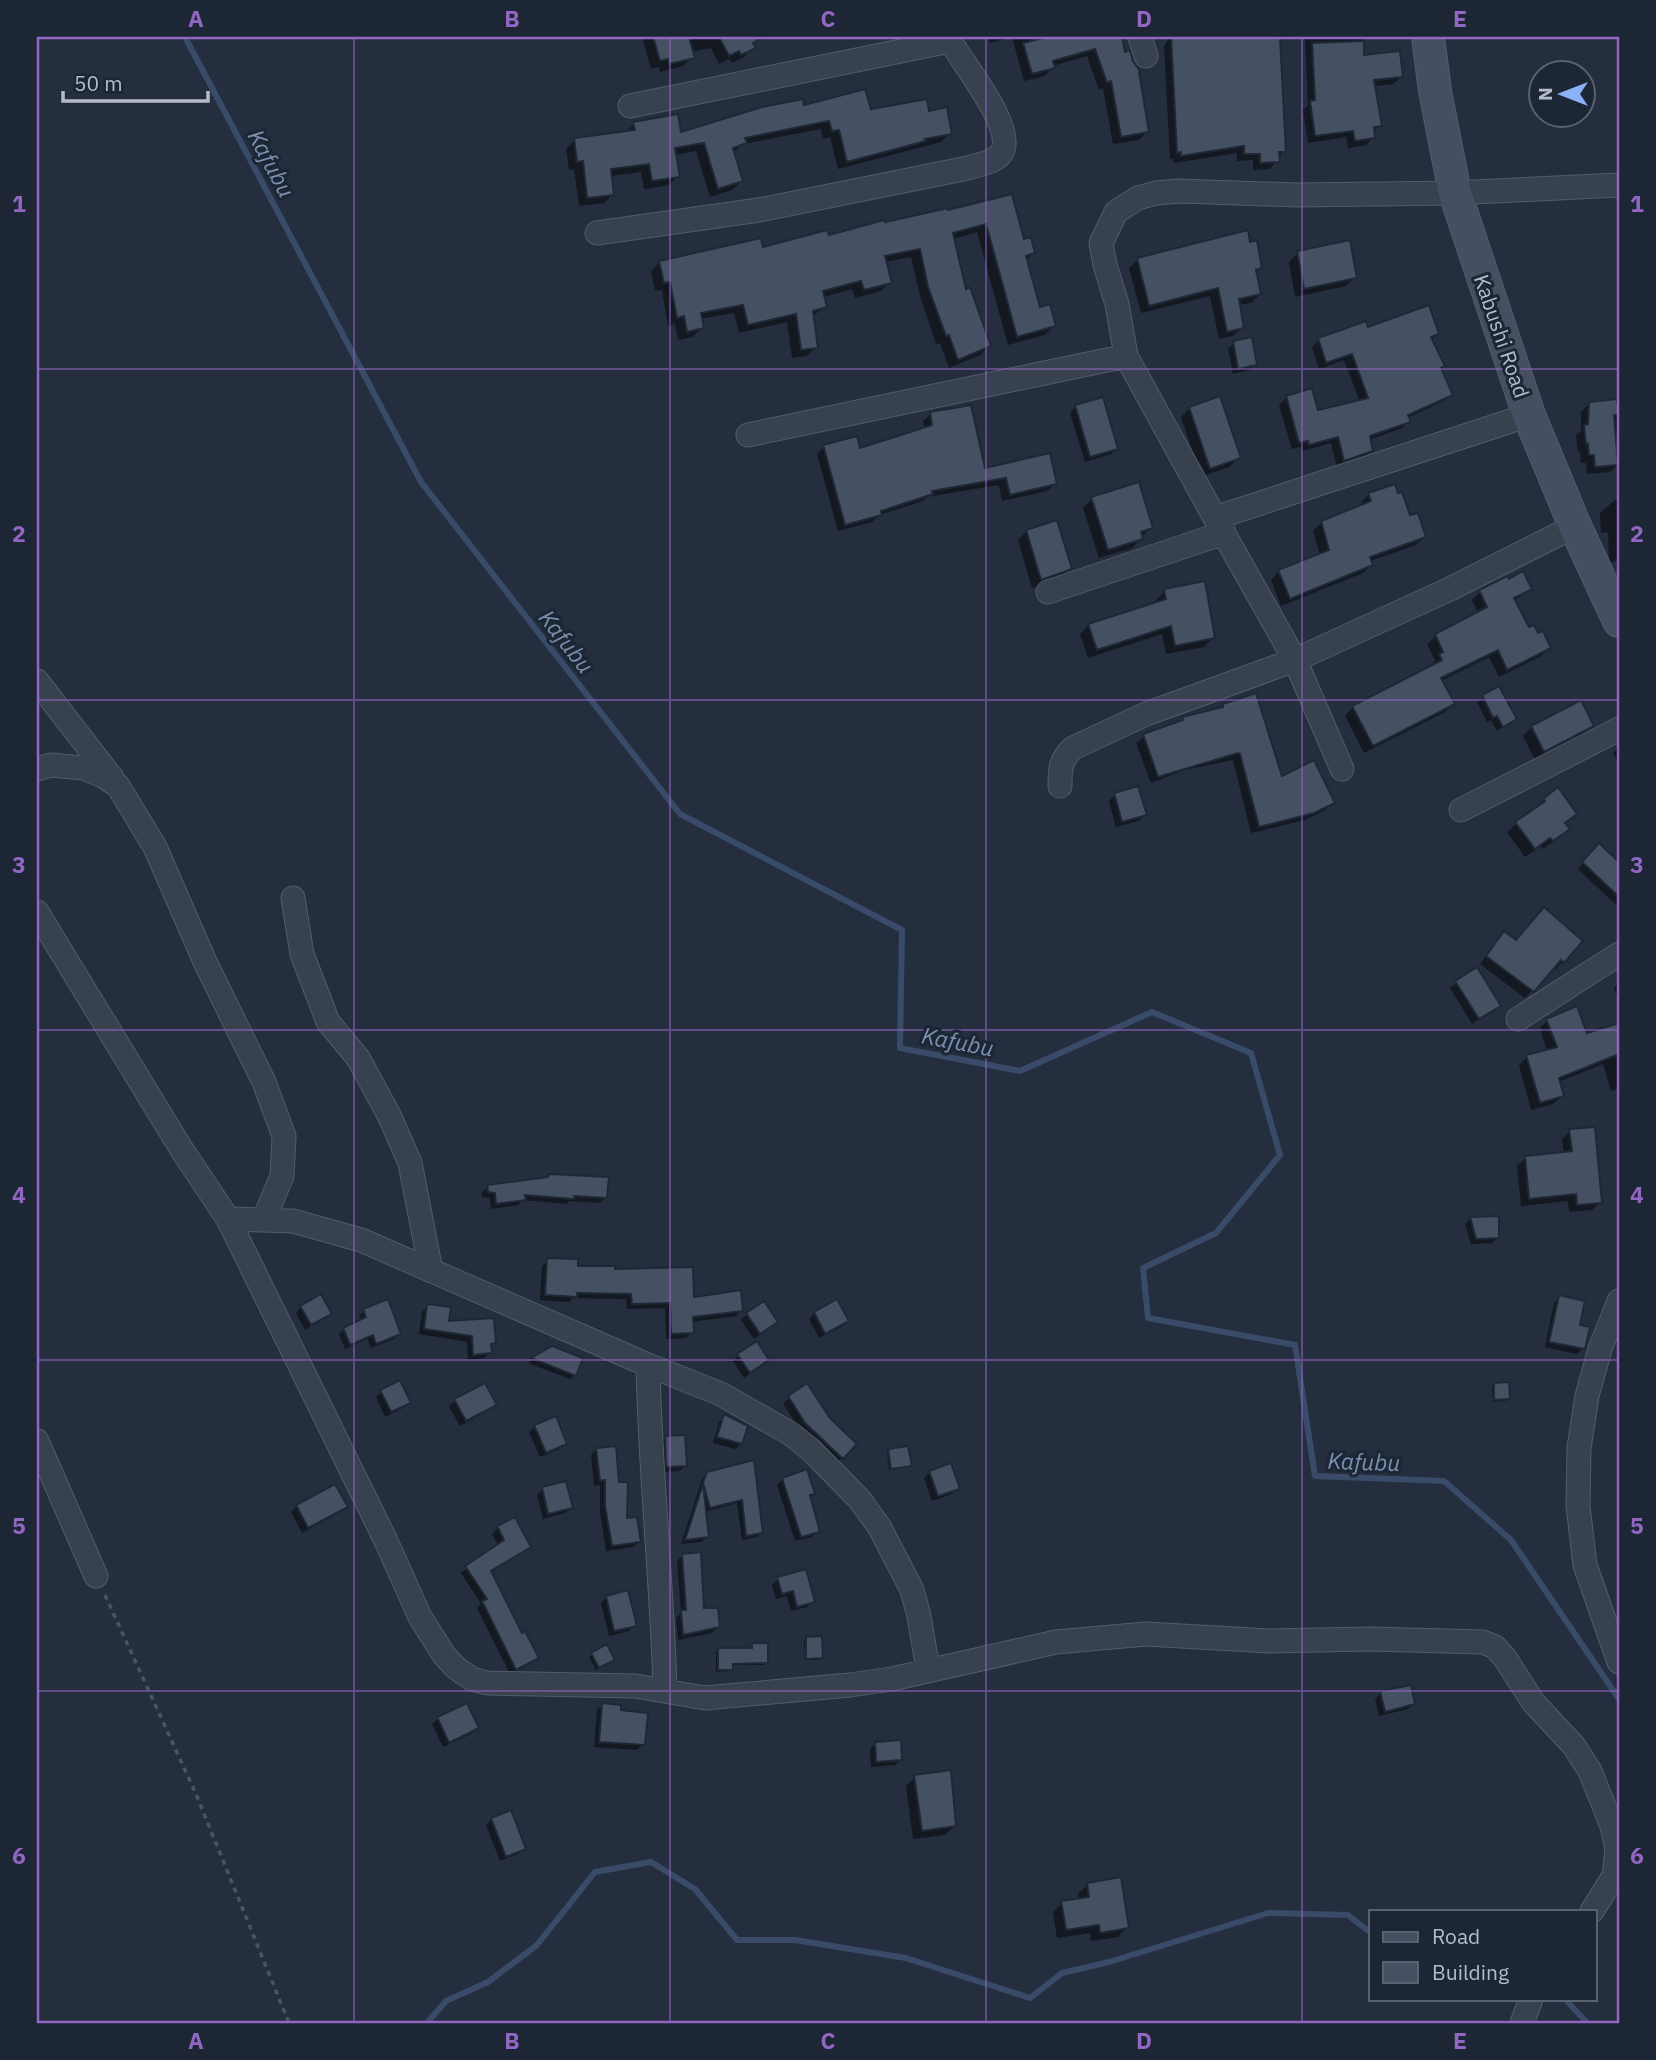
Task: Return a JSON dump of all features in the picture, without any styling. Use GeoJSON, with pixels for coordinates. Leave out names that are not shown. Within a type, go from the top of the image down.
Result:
{"type":"FeatureCollection","features":[{"type":"Feature","properties":{"kind":"main road","name":"Kabushi Road"},"geometry":{"type":"LineString","coordinates":[[1428,37],[1435,91],[1455,193],[1529,415],[1575,526],[1619,621]]}},
{"type":"Feature","properties":{"kind":"street"},"geometry":{"type":"LineString","coordinates":[[597,233],[759,210],[968,168],[995,160],[1003,151],[1004,138],[998,118],[949,39],[629,106]]}},
{"type":"Feature","properties":{"kind":"street"},"geometry":{"type":"LineString","coordinates":[[1342,769],[1295,660],[1126,356],[1117,304],[1101,243],[1116,212],[1138,198],[1156,193],[1455,193],[1619,185]]}},
{"type":"Feature","properties":{"kind":"street"},"geometry":{"type":"LineString","coordinates":[[748,435],[1126,356]]}},
{"type":"Feature","properties":{"kind":"street"},"geometry":{"type":"LineString","coordinates":[[1048,592],[1219,526],[1529,415]]}},
{"type":"Feature","properties":{"kind":"street"},"geometry":{"type":"LineString","coordinates":[[1060,786],[1060,766],[1073,748],[1146,714],[1295,660],[1450,589],[1575,526]]}},
{"type":"Feature","properties":{"kind":"street"},"geometry":{"type":"LineString","coordinates":[[37,681],[118,786],[155,847],[206,964],[264,1082],[284,1136],[282,1176],[264,1219]]}},
{"type":"Feature","properties":{"kind":"street"},"geometry":{"type":"LineString","coordinates":[[1461,810],[1619,729]]}},
{"type":"Feature","properties":{"kind":"street"},"geometry":{"type":"LineString","coordinates":[[37,769],[51,765],[83,768],[118,786]]}},
{"type":"Feature","properties":{"kind":"street"},"geometry":{"type":"LineString","coordinates":[[293,898],[302,954],[328,1022],[358,1058],[410,1163],[431,1270]]}},
{"type":"Feature","properties":{"kind":"street"},"geometry":{"type":"LineString","coordinates":[[37,912],[182,1150],[228,1219],[420,1617],[443,1655],[472,1679],[487,1683],[635,1685],[705,1698],[892,1679],[1056,1642],[1146,1634],[1269,1641],[1370,1639],[1483,1642],[1495,1647],[1505,1658],[1533,1702],[1574,1746],[1590,1771],[1612,1826],[1617,1849],[1614,1876],[1593,1910]]}},
{"type":"Feature","properties":{"kind":"street"},"geometry":{"type":"LineString","coordinates":[[1518,1019],[1619,954]]}},
{"type":"Feature","properties":{"kind":"street"},"geometry":{"type":"LineString","coordinates":[[228,1219],[293,1221],[349,1236],[721,1394],[773,1423],[811,1450],[860,1500],[880,1528],[912,1590],[928,1670]]}},
{"type":"Feature","properties":{"kind":"street"},"geometry":{"type":"LineString","coordinates":[[1619,1301],[1600,1349],[1587,1396],[1579,1448],[1578,1506],[1585,1565],[1619,1662]]}},
{"type":"Feature","properties":{"kind":"street"},"geometry":{"type":"LineString","coordinates":[[648,1365],[665,1690]]}},
{"type":"Feature","properties":{"kind":"street"},"geometry":{"type":"LineString","coordinates":[[37,1441],[96,1576]]}},
{"type":"Feature","properties":{"kind":"street"},"geometry":{"type":"LineString","coordinates":[[1522,2023],[1531,2000]]}},
{"type":"Feature","properties":{"kind":"path"},"geometry":{"type":"LineString","coordinates":[[96,1576],[196,1794],[289,2023]]}},
{"type":"Feature","properties":{"kind":"building"},"geometry":{"type":"Polygon","coordinates":[[[653,37],[689,37],[695,58],[669,64],[668,59],[660,61],[653,37]]]}},
{"type":"Feature","properties":{"kind":"building"},"geometry":{"type":"Polygon","coordinates":[[[719,37],[763,37],[753,43],[756,48],[741,55],[739,51],[729,56],[719,37]]]}},
{"type":"Feature","properties":{"kind":"building"},"geometry":{"type":"Polygon","coordinates":[[[1047,37],[1122,37],[1125,52],[1130,50],[1140,71],[1149,132],[1121,137],[1111,81],[1107,83],[1095,49],[1053,61],[1055,68],[1032,74],[1023,43],[1047,37]]]}},
{"type":"Feature","properties":{"kind":"building"},"geometry":{"type":"Polygon","coordinates":[[[1171,37],[1280,37],[1286,152],[1279,152],[1280,162],[1260,163],[1260,154],[1244,154],[1244,146],[1181,156],[1181,152],[1177,153],[1171,37]]]}},
{"type":"Feature","properties":{"kind":"building"},"geometry":{"type":"Polygon","coordinates":[[[1364,41],[1364,55],[1400,51],[1403,77],[1374,80],[1382,126],[1374,127],[1375,138],[1355,141],[1353,131],[1315,136],[1310,101],[1315,100],[1312,43],[1364,41]]]}},
{"type":"Feature","properties":{"kind":"building"},"geometry":{"type":"Polygon","coordinates":[[[865,89],[871,109],[927,99],[929,111],[947,107],[952,134],[925,139],[926,141],[847,162],[839,130],[832,131],[829,121],[745,138],[747,143],[733,148],[743,181],[718,189],[704,143],[675,148],[680,177],[652,181],[649,164],[611,169],[614,195],[587,198],[583,161],[577,162],[574,138],[635,130],[633,122],[678,114],[681,132],[762,107],[803,99],[804,105],[865,89]]]}},
{"type":"Feature","properties":{"kind":"building"},"geometry":{"type":"Polygon","coordinates":[[[1012,194],[1024,239],[1031,237],[1035,253],[1026,256],[1040,307],[1050,304],[1056,326],[1017,337],[986,224],[953,233],[966,289],[970,287],[991,346],[958,360],[928,287],[920,249],[885,256],[892,283],[864,290],[861,281],[823,291],[827,307],[813,311],[818,348],[801,350],[796,314],[748,325],[743,305],[701,313],[704,328],[687,332],[684,316],[677,318],[670,282],[664,283],[659,261],[761,238],[763,247],[827,230],[829,235],[884,220],[885,222],[948,210],[1012,194]]]}},
{"type":"Feature","properties":{"kind":"building"},"geometry":{"type":"Polygon","coordinates":[[[1248,230],[1250,242],[1257,240],[1262,268],[1256,270],[1261,294],[1239,299],[1244,328],[1227,332],[1218,288],[1149,306],[1137,258],[1248,230]]]}},
{"type":"Feature","properties":{"kind":"building"},"geometry":{"type":"Polygon","coordinates":[[[1350,240],[1357,278],[1304,289],[1297,251],[1350,240]]]}},
{"type":"Feature","properties":{"kind":"building"},"geometry":{"type":"Polygon","coordinates":[[[1429,305],[1439,334],[1431,337],[1445,366],[1441,368],[1453,395],[1408,415],[1411,422],[1370,436],[1373,451],[1344,461],[1338,437],[1309,445],[1308,441],[1299,443],[1286,396],[1312,388],[1318,410],[1368,398],[1352,354],[1326,363],[1318,338],[1366,321],[1368,327],[1429,305]]]}},
{"type":"Feature","properties":{"kind":"building"},"geometry":{"type":"Polygon","coordinates":[[[1252,337],[1257,365],[1238,369],[1233,341],[1252,337]]]}},
{"type":"Feature","properties":{"kind":"building"},"geometry":{"type":"Polygon","coordinates":[[[1220,396],[1241,458],[1210,469],[1189,407],[1220,396]]]}},
{"type":"Feature","properties":{"kind":"building"},"geometry":{"type":"Polygon","coordinates":[[[1103,397],[1118,449],[1090,457],[1075,405],[1103,397]]]}},
{"type":"Feature","properties":{"kind":"building"},"geometry":{"type":"Polygon","coordinates":[[[1617,399],[1619,415],[1614,415],[1618,465],[1595,467],[1594,455],[1589,455],[1586,444],[1584,425],[1588,424],[1589,402],[1617,399]]]}},
{"type":"Feature","properties":{"kind":"building"},"geometry":{"type":"Polygon","coordinates":[[[971,405],[985,468],[1050,453],[1057,484],[1010,495],[1006,478],[932,491],[933,494],[881,511],[882,515],[845,525],[823,445],[857,436],[860,448],[932,425],[930,412],[971,405]]]}},
{"type":"Feature","properties":{"kind":"building"},"geometry":{"type":"Polygon","coordinates":[[[1139,482],[1153,528],[1141,532],[1143,539],[1108,550],[1091,497],[1139,482]]]}},
{"type":"Feature","properties":{"kind":"building"},"geometry":{"type":"Polygon","coordinates":[[[1395,484],[1398,493],[1402,492],[1410,515],[1418,513],[1426,537],[1370,557],[1373,565],[1290,599],[1278,570],[1329,550],[1321,521],[1371,501],[1368,493],[1395,484]]]}},
{"type":"Feature","properties":{"kind":"building"},"geometry":{"type":"Polygon","coordinates":[[[1057,520],[1072,569],[1041,580],[1026,530],[1057,520]]]}},
{"type":"Feature","properties":{"kind":"building"},"geometry":{"type":"Polygon","coordinates":[[[1523,571],[1532,589],[1514,598],[1529,627],[1534,625],[1538,633],[1543,631],[1551,648],[1507,670],[1498,650],[1441,678],[1455,704],[1373,746],[1352,706],[1442,660],[1439,654],[1443,652],[1435,634],[1487,607],[1479,590],[1523,571]]]}},
{"type":"Feature","properties":{"kind":"building"},"geometry":{"type":"Polygon","coordinates":[[[1205,581],[1215,638],[1175,646],[1171,626],[1097,650],[1088,624],[1166,599],[1164,589],[1205,581]]]}},
{"type":"Feature","properties":{"kind":"building"},"geometry":{"type":"Polygon","coordinates":[[[1499,686],[1517,719],[1503,727],[1497,716],[1493,718],[1482,695],[1499,686]]]}},
{"type":"Feature","properties":{"kind":"building"},"geometry":{"type":"Polygon","coordinates":[[[1256,693],[1282,776],[1314,760],[1335,803],[1314,813],[1259,827],[1238,753],[1158,777],[1143,734],[1183,720],[1182,717],[1223,707],[1223,704],[1256,693]]]}},
{"type":"Feature","properties":{"kind":"building"},"geometry":{"type":"Polygon","coordinates":[[[1581,700],[1594,726],[1544,752],[1531,726],[1581,700]]]}},
{"type":"Feature","properties":{"kind":"building"},"geometry":{"type":"Polygon","coordinates":[[[1138,786],[1147,815],[1122,822],[1114,793],[1138,786]]]}},
{"type":"Feature","properties":{"kind":"building"},"geometry":{"type":"Polygon","coordinates":[[[1558,787],[1577,814],[1565,823],[1570,829],[1553,841],[1550,838],[1535,849],[1515,822],[1545,801],[1543,799],[1558,787]]]}},
{"type":"Feature","properties":{"kind":"building"},"geometry":{"type":"Polygon","coordinates":[[[1599,843],[1619,862],[1619,897],[1582,862],[1599,843]]]}},
{"type":"Feature","properties":{"kind":"building"},"geometry":{"type":"Polygon","coordinates":[[[1544,907],[1583,941],[1564,963],[1561,960],[1534,992],[1486,956],[1504,931],[1516,940],[1544,907]]]}},
{"type":"Feature","properties":{"kind":"building"},"geometry":{"type":"Polygon","coordinates":[[[1477,967],[1501,1006],[1479,1019],[1455,981],[1477,967]]]}},
{"type":"Feature","properties":{"kind":"building"},"geometry":{"type":"Polygon","coordinates":[[[1577,1006],[1587,1033],[1619,1023],[1619,1054],[1559,1078],[1564,1096],[1540,1103],[1526,1055],[1557,1047],[1546,1019],[1577,1006]]]}},
{"type":"Feature","properties":{"kind":"building"},"geometry":{"type":"Polygon","coordinates":[[[1595,1127],[1602,1203],[1577,1205],[1576,1194],[1529,1199],[1525,1156],[1572,1151],[1569,1129],[1595,1127]]]}},
{"type":"Feature","properties":{"kind":"building"},"geometry":{"type":"Polygon","coordinates":[[[549,1174],[609,1177],[607,1198],[574,1196],[574,1199],[525,1195],[526,1200],[496,1204],[495,1193],[488,1192],[487,1185],[548,1177],[549,1174]]]}},
{"type":"Feature","properties":{"kind":"building"},"geometry":{"type":"Polygon","coordinates":[[[1499,1216],[1499,1238],[1476,1239],[1470,1217],[1499,1216]]]}},
{"type":"Feature","properties":{"kind":"building"},"geometry":{"type":"Polygon","coordinates":[[[547,1258],[578,1259],[578,1266],[615,1266],[615,1269],[693,1267],[694,1297],[741,1290],[743,1311],[693,1317],[694,1333],[671,1334],[670,1303],[632,1304],[631,1294],[577,1293],[577,1297],[545,1295],[547,1258]]]}},
{"type":"Feature","properties":{"kind":"building"},"geometry":{"type":"Polygon","coordinates":[[[321,1294],[332,1314],[311,1325],[300,1306],[321,1294]]]}},
{"type":"Feature","properties":{"kind":"building"},"geometry":{"type":"Polygon","coordinates":[[[1559,1295],[1585,1301],[1580,1325],[1590,1327],[1585,1349],[1549,1342],[1559,1295]]]}},
{"type":"Feature","properties":{"kind":"building"},"geometry":{"type":"Polygon","coordinates":[[[388,1299],[401,1334],[376,1344],[373,1335],[350,1345],[343,1328],[366,1317],[363,1309],[388,1299]]]}},
{"type":"Feature","properties":{"kind":"building"},"geometry":{"type":"Polygon","coordinates":[[[837,1299],[849,1321],[825,1334],[814,1312],[837,1299]]]}},
{"type":"Feature","properties":{"kind":"building"},"geometry":{"type":"Polygon","coordinates":[[[764,1301],[778,1322],[760,1334],[746,1313],[764,1301]]]}},
{"type":"Feature","properties":{"kind":"building"},"geometry":{"type":"Polygon","coordinates":[[[427,1304],[451,1307],[449,1321],[494,1318],[496,1343],[491,1344],[492,1353],[473,1355],[472,1336],[424,1329],[427,1304]]]}},
{"type":"Feature","properties":{"kind":"building"},"geometry":{"type":"Polygon","coordinates":[[[757,1341],[769,1360],[750,1373],[737,1354],[757,1341]]]}},
{"type":"Feature","properties":{"kind":"building"},"geometry":{"type":"Polygon","coordinates":[[[552,1346],[583,1358],[576,1376],[531,1358],[552,1346]]]}},
{"type":"Feature","properties":{"kind":"building"},"geometry":{"type":"Polygon","coordinates":[[[400,1380],[411,1403],[391,1412],[380,1390],[400,1380]]]}},
{"type":"Feature","properties":{"kind":"building"},"geometry":{"type":"Polygon","coordinates":[[[1509,1382],[1510,1399],[1494,1400],[1494,1383],[1509,1382]]]}},
{"type":"Feature","properties":{"kind":"building"},"geometry":{"type":"Polygon","coordinates":[[[485,1383],[497,1405],[466,1421],[454,1399],[485,1383]]]}},
{"type":"Feature","properties":{"kind":"building"},"geometry":{"type":"Polygon","coordinates":[[[807,1383],[830,1418],[857,1444],[843,1459],[805,1423],[788,1396],[807,1383]]]}},
{"type":"Feature","properties":{"kind":"building"},"geometry":{"type":"Polygon","coordinates":[[[724,1414],[748,1426],[742,1444],[717,1437],[724,1414]]]}},
{"type":"Feature","properties":{"kind":"building"},"geometry":{"type":"Polygon","coordinates":[[[556,1416],[567,1444],[546,1453],[534,1425],[556,1416]]]}},
{"type":"Feature","properties":{"kind":"building"},"geometry":{"type":"Polygon","coordinates":[[[685,1435],[687,1466],[666,1467],[665,1436],[685,1435]]]}},
{"type":"Feature","properties":{"kind":"building"},"geometry":{"type":"Polygon","coordinates":[[[616,1446],[619,1482],[628,1482],[627,1518],[637,1517],[641,1542],[612,1546],[605,1506],[605,1480],[600,1481],[596,1448],[616,1446]]]}},
{"type":"Feature","properties":{"kind":"building"},"geometry":{"type":"Polygon","coordinates":[[[908,1446],[912,1466],[891,1469],[888,1449],[908,1446]]]}},
{"type":"Feature","properties":{"kind":"building"},"geometry":{"type":"Polygon","coordinates":[[[754,1460],[763,1533],[746,1536],[742,1500],[710,1508],[703,1483],[707,1472],[754,1460]]]}},
{"type":"Feature","properties":{"kind":"building"},"geometry":{"type":"Polygon","coordinates":[[[951,1463],[960,1489],[938,1496],[929,1471],[951,1463]]]}},
{"type":"Feature","properties":{"kind":"building"},"geometry":{"type":"Polygon","coordinates":[[[807,1469],[815,1494],[810,1495],[820,1532],[801,1537],[782,1478],[807,1469]]]}},
{"type":"Feature","properties":{"kind":"building"},"geometry":{"type":"Polygon","coordinates":[[[566,1481],[573,1508],[548,1514],[542,1487],[566,1481]]]}},
{"type":"Feature","properties":{"kind":"building"},"geometry":{"type":"Polygon","coordinates":[[[335,1484],[348,1507],[308,1528],[296,1505],[335,1484]]]}},
{"type":"Feature","properties":{"kind":"building"},"geometry":{"type":"Polygon","coordinates":[[[703,1484],[709,1537],[685,1540],[703,1484]]]}},
{"type":"Feature","properties":{"kind":"building"},"geometry":{"type":"Polygon","coordinates":[[[515,1517],[531,1547],[491,1571],[522,1633],[525,1631],[539,1658],[516,1670],[482,1601],[487,1599],[465,1566],[504,1540],[497,1526],[515,1517]]]}},
{"type":"Feature","properties":{"kind":"building"},"geometry":{"type":"Polygon","coordinates":[[[701,1552],[704,1608],[718,1608],[720,1627],[683,1635],[681,1610],[686,1610],[682,1554],[701,1552]]]}},
{"type":"Feature","properties":{"kind":"building"},"geometry":{"type":"Polygon","coordinates":[[[806,1569],[815,1602],[797,1607],[793,1591],[782,1594],[777,1577],[806,1569]]]}},
{"type":"Feature","properties":{"kind":"building"},"geometry":{"type":"Polygon","coordinates":[[[628,1590],[637,1626],[614,1631],[606,1596],[628,1590]]]}},
{"type":"Feature","properties":{"kind":"building"},"geometry":{"type":"Polygon","coordinates":[[[822,1636],[823,1658],[806,1659],[806,1637],[822,1636]]]}},
{"type":"Feature","properties":{"kind":"building"},"geometry":{"type":"Polygon","coordinates":[[[752,1643],[768,1643],[768,1663],[733,1664],[733,1670],[718,1670],[718,1648],[752,1648],[752,1643]]]}},
{"type":"Feature","properties":{"kind":"building"},"geometry":{"type":"Polygon","coordinates":[[[607,1644],[615,1660],[599,1668],[591,1653],[607,1644]]]}},
{"type":"Feature","properties":{"kind":"building"},"geometry":{"type":"Polygon","coordinates":[[[1411,1685],[1415,1704],[1385,1712],[1380,1691],[1411,1685]]]}},
{"type":"Feature","properties":{"kind":"building"},"geometry":{"type":"Polygon","coordinates":[[[467,1703],[479,1728],[449,1743],[437,1717],[467,1703]]]}},
{"type":"Feature","properties":{"kind":"building"},"geometry":{"type":"Polygon","coordinates":[[[602,1703],[621,1705],[621,1710],[648,1713],[645,1745],[599,1742],[602,1703]]]}},
{"type":"Feature","properties":{"kind":"building"},"geometry":{"type":"Polygon","coordinates":[[[901,1740],[902,1760],[876,1762],[875,1742],[901,1740]]]}},
{"type":"Feature","properties":{"kind":"building"},"geometry":{"type":"Polygon","coordinates":[[[951,1770],[956,1826],[922,1831],[914,1775],[951,1770]]]}},
{"type":"Feature","properties":{"kind":"building"},"geometry":{"type":"Polygon","coordinates":[[[511,1810],[526,1849],[506,1857],[491,1818],[511,1810]]]}},
{"type":"Feature","properties":{"kind":"building"},"geometry":{"type":"Polygon","coordinates":[[[1121,1877],[1129,1928],[1100,1933],[1099,1925],[1066,1930],[1061,1901],[1089,1897],[1087,1883],[1121,1877]]]}},
{"type":"Feature","properties":{"kind":"waterway","name":"Kafubu"},"geometry":{"type":"LineString","coordinates":[[185,37],[421,482],[680,814],[902,930],[900,1048],[1020,1071],[1152,1012],[1251,1053],[1280,1155],[1216,1233],[1143,1268],[1148,1318],[1295,1345],[1315,1476],[1444,1481],[1511,1540],[1619,1699]]}},
{"type":"Feature","properties":{"kind":"waterway"},"geometry":{"type":"LineString","coordinates":[[427,2023],[446,2001],[488,1982],[537,1945],[595,1872],[651,1862],[695,1889],[737,1940],[795,1940],[906,1958],[1030,1998],[1062,1973],[1109,1962],[1268,1913],[1348,1915],[1369,1931]]}},
{"type":"Feature","properties":{"kind":"waterway"},"geometry":{"type":"LineString","coordinates":[[1566,2000],[1587,2023]]}}]}
